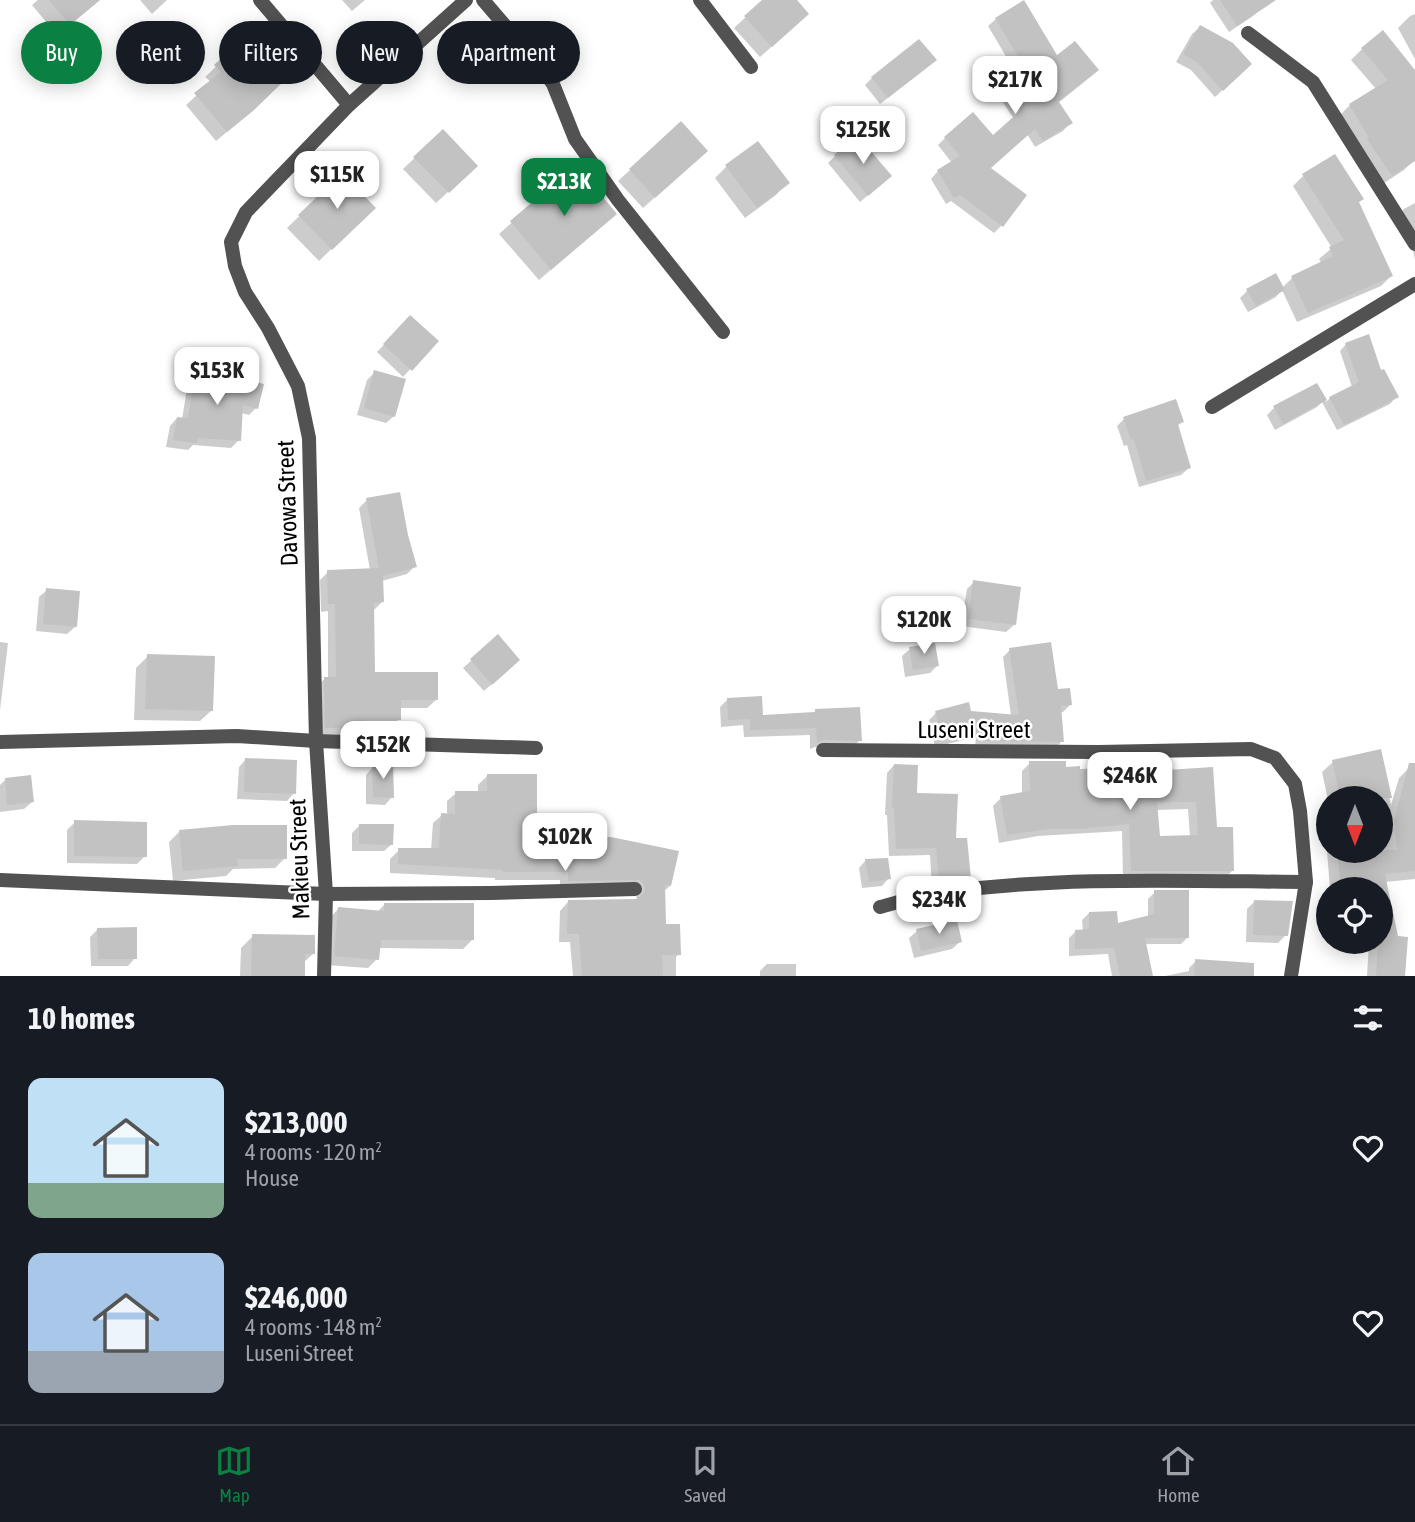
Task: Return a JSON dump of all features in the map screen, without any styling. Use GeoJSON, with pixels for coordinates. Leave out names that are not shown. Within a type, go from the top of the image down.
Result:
{"type":"FeatureCollection","features":[{"type":"Feature","properties":{"kind":"street"},"geometry":{"type":"LineString","coordinates":[[260,0],[349,105]]}},
{"type":"Feature","properties":{"kind":"street","name":"Davowa Street"},"geometry":{"type":"LineString","coordinates":[[316,741],[309,438],[298,386],[268,328],[245,292],[235,266],[231,242],[246,212],[349,105],[466,0]]}},
{"type":"Feature","properties":{"kind":"street"},"geometry":{"type":"LineString","coordinates":[[483,0],[544,71],[553,84],[575,139],[618,200],[723,332]]}},
{"type":"Feature","properties":{"kind":"street"},"geometry":{"type":"LineString","coordinates":[[700,0],[751,67]]}},
{"type":"Feature","properties":{"kind":"street"},"geometry":{"type":"LineString","coordinates":[[1248,33],[1313,82],[1415,244]]}},
{"type":"Feature","properties":{"kind":"street"},"geometry":{"type":"LineString","coordinates":[[1212,407],[1415,284]]}},
{"type":"Feature","properties":{"kind":"street"},"geometry":{"type":"LineString","coordinates":[[0,741],[237,736],[536,748]]}},
{"type":"Feature","properties":{"kind":"street","name":"Makieu Street"},"geometry":{"type":"LineString","coordinates":[[316,741],[326,894],[324,976]]}},
{"type":"Feature","properties":{"kind":"street","name":"Luseni Street"},"geometry":{"type":"LineString","coordinates":[[823,750],[1086,752],[1251,749],[1275,758],[1295,784],[1306,882],[1291,976]]}},
{"type":"Feature","properties":{"kind":"street"},"geometry":{"type":"LineString","coordinates":[[0,880],[326,894],[491,893],[635,888]]}},
{"type":"Feature","properties":{"kind":"street"},"geometry":{"type":"LineString","coordinates":[[880,907],[935,893],[1043,883],[1145,880],[1306,882]]}},
{"type":"Feature","properties":{"kind":"building"},"geometry":{"type":"Polygon","coordinates":[[[49,0],[100,0],[75,21],[67,21],[49,0]]]}},
{"type":"Feature","properties":{"kind":"building"},"geometry":{"type":"Polygon","coordinates":[[[762,0],[797,0],[809,14],[772,47],[744,16],[762,0]]]}},
{"type":"Feature","properties":{"kind":"building"},"geometry":{"type":"Polygon","coordinates":[[[1024,0],[1057,55],[1075,41],[1099,70],[1059,102],[1073,123],[1043,141],[1035,129],[991,168],[1027,195],[1003,227],[960,195],[954,198],[937,170],[960,156],[944,137],[973,112],[993,135],[1020,111],[1002,83],[1025,68],[995,18],[1024,0]]]}},
{"type":"Feature","properties":{"kind":"building"},"geometry":{"type":"Polygon","coordinates":[[[1220,0],[1276,0],[1237,26],[1220,0]]]}},
{"type":"Feature","properties":{"kind":"building"},"geometry":{"type":"Polygon","coordinates":[[[1200,25],[1233,43],[1252,64],[1223,91],[1198,63],[1183,54],[1200,25]]]}},
{"type":"Feature","properties":{"kind":"building"},"geometry":{"type":"Polygon","coordinates":[[[1383,30],[1415,70],[1415,161],[1392,176],[1367,139],[1369,138],[1349,104],[1388,80],[1361,48],[1383,30]]]}},
{"type":"Feature","properties":{"kind":"building"},"geometry":{"type":"Polygon","coordinates":[[[919,39],[937,60],[888,98],[871,77],[919,39]]]}},
{"type":"Feature","properties":{"kind":"building"},"geometry":{"type":"Polygon","coordinates":[[[219,74],[219,84],[281,84],[227,132],[194,93],[219,74]]]}},
{"type":"Feature","properties":{"kind":"building"},"geometry":{"type":"Polygon","coordinates":[[[681,121],[708,151],[655,198],[629,169],[681,121]]]}},
{"type":"Feature","properties":{"kind":"building"},"geometry":{"type":"Polygon","coordinates":[[[443,129],[478,166],[449,193],[413,157],[443,129]]]}},
{"type":"Feature","properties":{"kind":"building"},"geometry":{"type":"Polygon","coordinates":[[[857,135],[892,176],[868,196],[834,155],[857,135]]]}},
{"type":"Feature","properties":{"kind":"building"},"geometry":{"type":"Polygon","coordinates":[[[758,141],[790,183],[757,208],[725,165],[758,141]]]}},
{"type":"Feature","properties":{"kind":"building"},"geometry":{"type":"Polygon","coordinates":[[[1335,154],[1364,199],[1359,202],[1393,276],[1308,313],[1291,276],[1333,256],[1329,247],[1344,240],[1302,174],[1335,154]]]}},
{"type":"Feature","properties":{"kind":"building"},"geometry":{"type":"Polygon","coordinates":[[[576,165],[617,214],[551,270],[510,221],[576,165]]]}},
{"type":"Feature","properties":{"kind":"building"},"geometry":{"type":"Polygon","coordinates":[[[342,173],[376,208],[332,250],[298,215],[342,173]]]}},
{"type":"Feature","properties":{"kind":"building"},"geometry":{"type":"Polygon","coordinates":[[[1276,273],[1285,290],[1256,306],[1246,289],[1276,273]]]}},
{"type":"Feature","properties":{"kind":"building"},"geometry":{"type":"Polygon","coordinates":[[[410,315],[439,341],[412,371],[383,344],[410,315]]]}},
{"type":"Feature","properties":{"kind":"building"},"geometry":{"type":"Polygon","coordinates":[[[1369,334],[1381,370],[1384,369],[1399,397],[1344,425],[1329,397],[1359,382],[1345,343],[1369,334]]]}},
{"type":"Feature","properties":{"kind":"building"},"geometry":{"type":"Polygon","coordinates":[[[196,367],[264,384],[258,409],[243,405],[241,441],[198,438],[197,443],[173,440],[177,417],[188,418],[196,367]]]}},
{"type":"Feature","properties":{"kind":"building"},"geometry":{"type":"Polygon","coordinates":[[[374,370],[406,379],[395,417],[364,408],[374,370]]]}},
{"type":"Feature","properties":{"kind":"building"},"geometry":{"type":"Polygon","coordinates":[[[1317,383],[1327,400],[1283,424],[1273,406],[1317,383]]]}},
{"type":"Feature","properties":{"kind":"building"},"geometry":{"type":"Polygon","coordinates":[[[1176,399],[1184,422],[1178,424],[1191,468],[1146,481],[1134,439],[1131,440],[1123,417],[1176,399]]]}},
{"type":"Feature","properties":{"kind":"building"},"geometry":{"type":"Polygon","coordinates":[[[400,492],[417,567],[383,576],[384,602],[374,603],[375,672],[438,672],[438,700],[401,700],[401,720],[365,720],[365,728],[325,728],[324,677],[336,677],[335,604],[328,604],[327,570],[379,568],[366,498],[400,492]]]}},
{"type":"Feature","properties":{"kind":"building"},"geometry":{"type":"Polygon","coordinates":[[[973,580],[1021,587],[1016,625],[968,619],[973,580]]]}},
{"type":"Feature","properties":{"kind":"building"},"geometry":{"type":"Polygon","coordinates":[[[46,588],[80,591],[77,627],[43,624],[46,588]]]}},
{"type":"Feature","properties":{"kind":"building"},"geometry":{"type":"Polygon","coordinates":[[[498,634],[520,660],[492,685],[470,659],[498,634]]]}},
{"type":"Feature","properties":{"kind":"building"},"geometry":{"type":"Polygon","coordinates":[[[1051,642],[1058,689],[1070,688],[1072,705],[1061,706],[1064,742],[982,741],[982,731],[943,741],[935,711],[969,702],[971,711],[1019,715],[1009,648],[1051,642]]]}},
{"type":"Feature","properties":{"kind":"building"},"geometry":{"type":"Polygon","coordinates":[[[935,643],[939,666],[913,670],[909,647],[935,643]]]}},
{"type":"Feature","properties":{"kind":"building"},"geometry":{"type":"Polygon","coordinates":[[[147,654],[215,656],[213,711],[145,709],[147,654]]]}},
{"type":"Feature","properties":{"kind":"building"},"geometry":{"type":"Polygon","coordinates":[[[762,696],[763,715],[860,707],[862,741],[823,740],[817,743],[816,728],[750,730],[750,719],[728,720],[727,698],[762,696]]]}},
{"type":"Feature","properties":{"kind":"building"},"geometry":{"type":"Polygon","coordinates":[[[1381,749],[1389,786],[1337,786],[1332,760],[1381,749]]]}},
{"type":"Feature","properties":{"kind":"building"},"geometry":{"type":"Polygon","coordinates":[[[245,758],[297,760],[296,794],[244,792],[245,758]]]}},
{"type":"Feature","properties":{"kind":"building"},"geometry":{"type":"Polygon","coordinates":[[[1029,761],[1066,761],[1066,767],[1080,766],[1080,769],[1166,766],[1166,770],[1213,767],[1217,827],[1233,827],[1234,871],[1131,871],[1129,824],[1048,829],[1007,835],[1000,796],[1030,791],[1029,761]],[[1157,802],[1160,836],[1198,835],[1196,802],[1157,802]]]}},
{"type":"Feature","properties":{"kind":"building"},"geometry":{"type":"Polygon","coordinates":[[[1409,763],[1415,763],[1415,871],[1385,874],[1386,877],[1340,877],[1338,863],[1393,863],[1393,850],[1397,850],[1394,821],[1409,763]]]}},
{"type":"Feature","properties":{"kind":"building"},"geometry":{"type":"Polygon","coordinates":[[[894,764],[918,765],[917,793],[958,794],[956,838],[967,838],[971,878],[939,881],[936,848],[896,849],[892,808],[894,764]]]}},
{"type":"Feature","properties":{"kind":"building"},"geometry":{"type":"Polygon","coordinates":[[[372,765],[393,765],[394,798],[373,797],[372,765]]]}},
{"type":"Feature","properties":{"kind":"building"},"geometry":{"type":"Polygon","coordinates":[[[487,774],[537,774],[537,832],[544,832],[544,837],[611,837],[679,851],[671,886],[665,885],[666,924],[680,924],[681,955],[662,955],[663,976],[582,976],[579,934],[567,934],[568,900],[636,899],[645,889],[639,880],[568,881],[568,872],[503,872],[398,864],[398,848],[439,848],[441,813],[455,814],[455,791],[487,791],[487,774]]]}},
{"type":"Feature","properties":{"kind":"building"},"geometry":{"type":"Polygon","coordinates":[[[31,775],[34,802],[7,805],[5,778],[31,775]]]}},
{"type":"Feature","properties":{"kind":"building"},"geometry":{"type":"Polygon","coordinates":[[[74,820],[147,822],[147,857],[74,856],[74,820]]]}},
{"type":"Feature","properties":{"kind":"building"},"geometry":{"type":"Polygon","coordinates":[[[359,824],[394,824],[393,845],[359,844],[359,824]]]}},
{"type":"Feature","properties":{"kind":"building"},"geometry":{"type":"Polygon","coordinates":[[[233,825],[287,825],[287,859],[237,859],[238,866],[183,871],[179,830],[233,825]]]}},
{"type":"Feature","properties":{"kind":"building"},"geometry":{"type":"Polygon","coordinates":[[[888,858],[891,879],[869,882],[865,859],[888,858]]]}},
{"type":"Feature","properties":{"kind":"building"},"geometry":{"type":"Polygon","coordinates":[[[1154,890],[1189,890],[1189,938],[1145,938],[1153,976],[1120,976],[1114,948],[1075,949],[1075,930],[1089,929],[1089,912],[1117,911],[1118,923],[1154,914],[1154,890]]]}},
{"type":"Feature","properties":{"kind":"building"},"geometry":{"type":"Polygon","coordinates":[[[1254,900],[1293,901],[1288,936],[1253,935],[1254,900]]]}},
{"type":"Feature","properties":{"kind":"building"},"geometry":{"type":"Polygon","coordinates":[[[384,903],[474,903],[474,940],[381,940],[379,960],[334,956],[338,907],[384,911],[384,903]]]}},
{"type":"Feature","properties":{"kind":"building"},"geometry":{"type":"Polygon","coordinates":[[[1393,912],[1398,936],[1408,937],[1405,976],[1376,976],[1377,954],[1393,954],[1393,912]]]}},
{"type":"Feature","properties":{"kind":"building"},"geometry":{"type":"Polygon","coordinates":[[[957,920],[962,942],[921,951],[916,929],[957,920]]]}},
{"type":"Feature","properties":{"kind":"building"},"geometry":{"type":"Polygon","coordinates":[[[137,927],[137,959],[98,959],[97,928],[137,927]]]}},
{"type":"Feature","properties":{"kind":"building"},"geometry":{"type":"Polygon","coordinates":[[[252,934],[315,935],[315,954],[305,954],[305,976],[251,976],[252,934]]]}},
{"type":"Feature","properties":{"kind":"building"},"geometry":{"type":"Polygon","coordinates":[[[1195,959],[1254,963],[1254,976],[1194,976],[1195,959]]]}}]}
